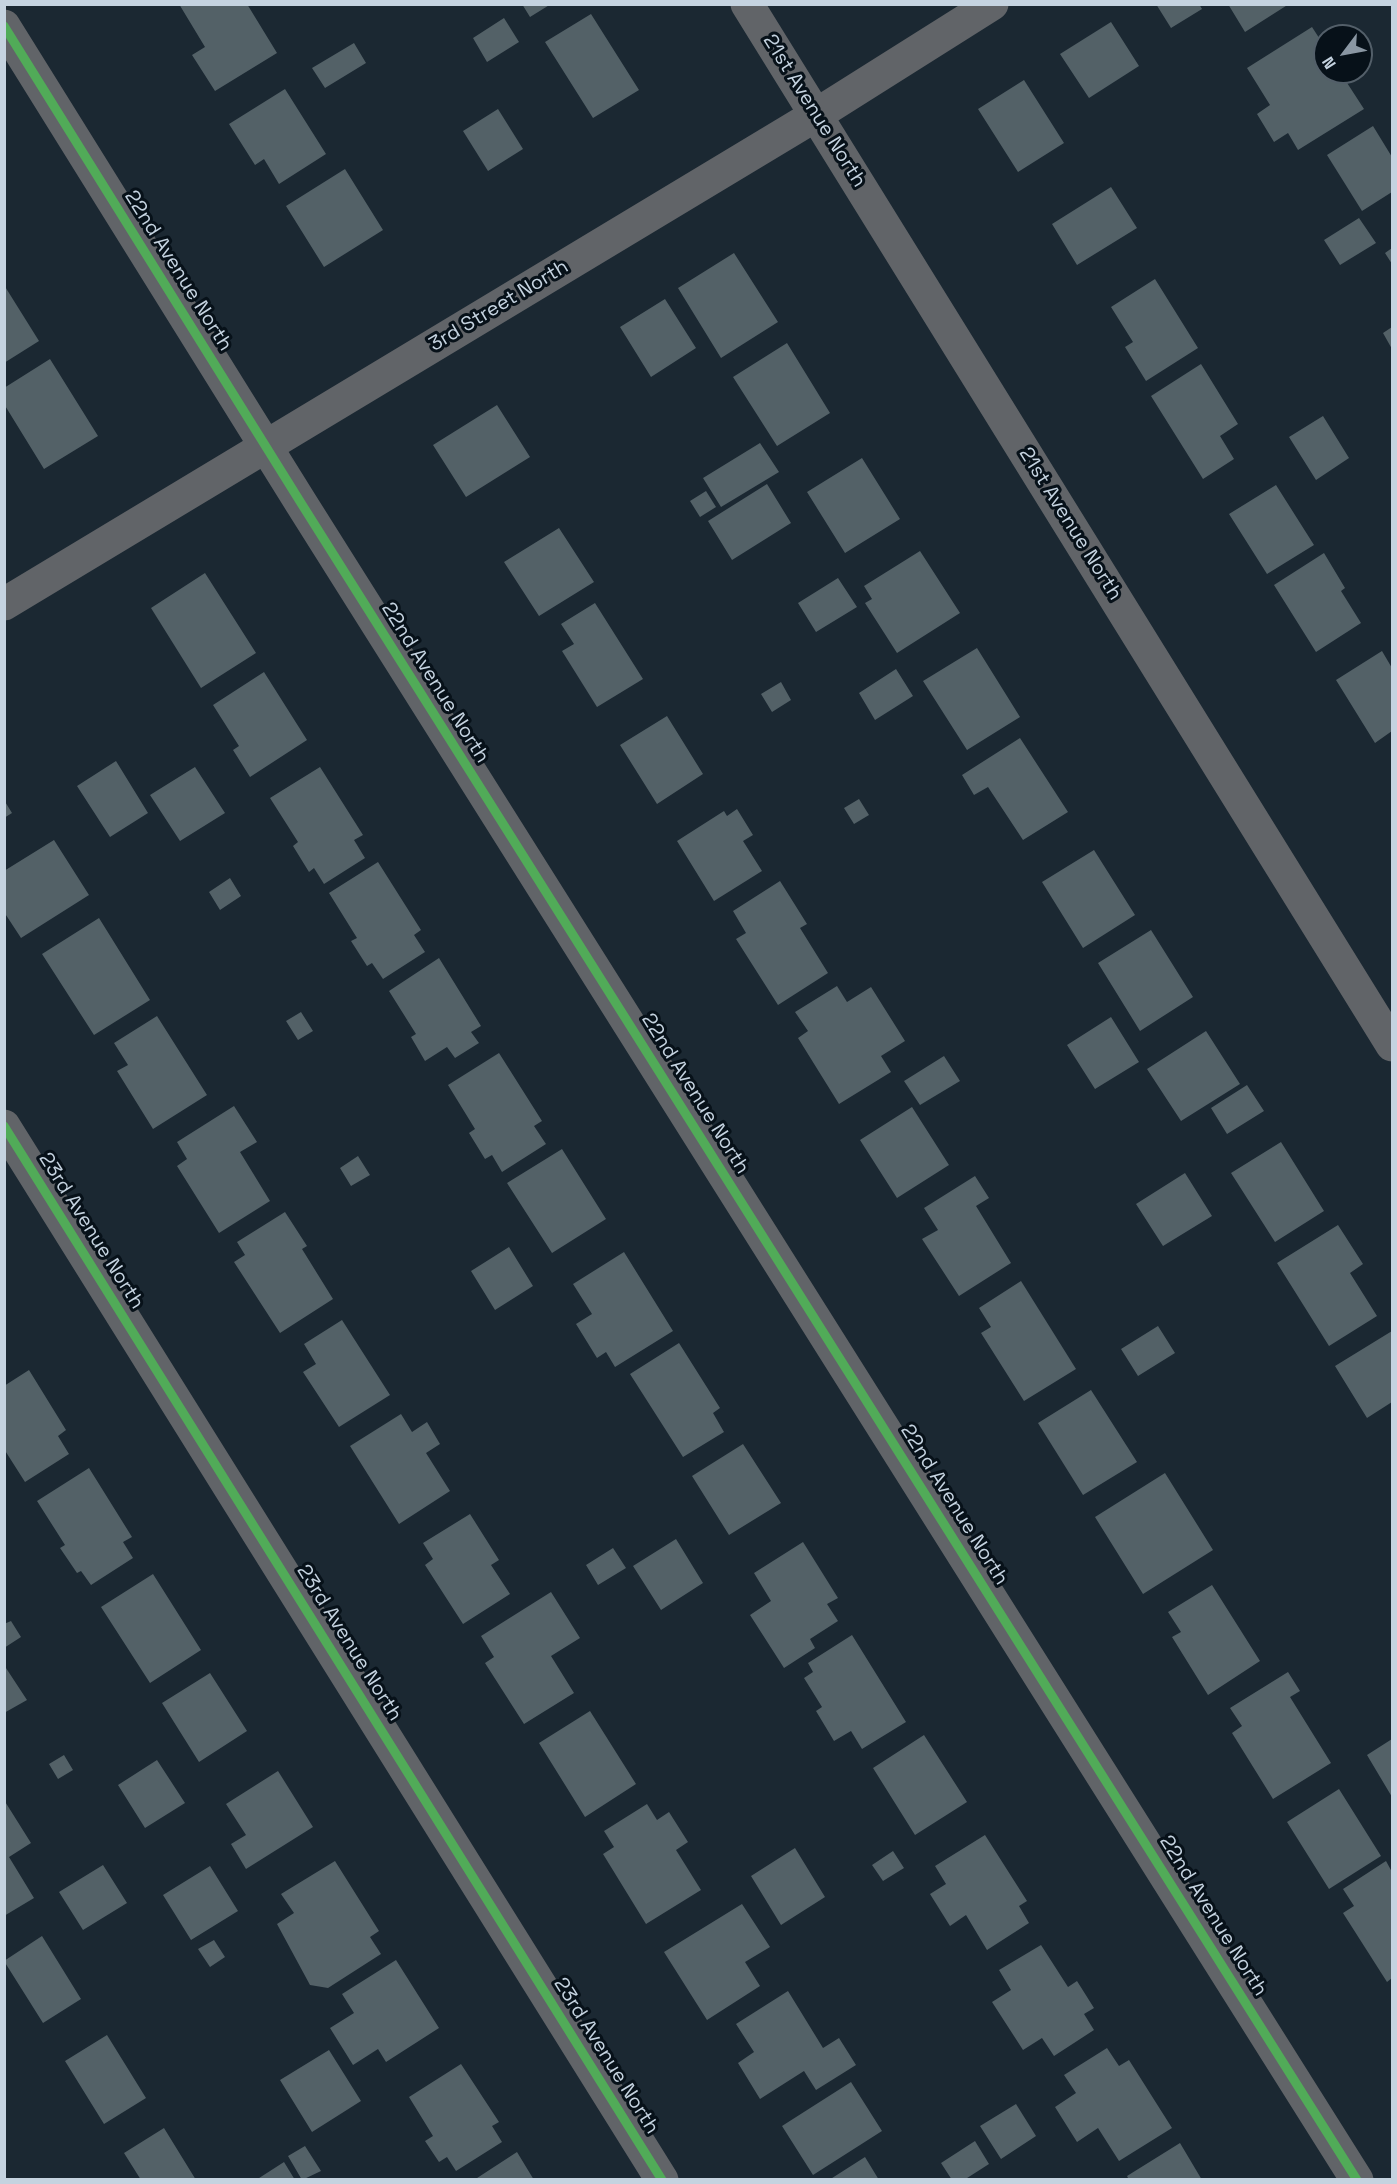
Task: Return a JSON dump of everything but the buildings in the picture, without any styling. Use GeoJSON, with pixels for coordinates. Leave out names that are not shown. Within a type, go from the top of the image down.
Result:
{"type":"FeatureCollection","features":[{"type":"Feature","properties":{"kind":"street","name":"21st Avenue North"},"geometry":{"type":"LineString","coordinates":[[747,4],[1392,1045]]}},
{"type":"Feature","properties":{"kind":"street","name":"3rd Street North"},"geometry":{"type":"LineString","coordinates":[[4,604],[816,115],[992,4]]}},
{"type":"Feature","properties":{"kind":"street","name":"22nd Avenue North"},"geometry":{"type":"LineString","coordinates":[[4,26],[266,447],[1357,2180]]}},
{"type":"Feature","properties":{"kind":"street","name":"23rd Avenue North"},"geometry":{"type":"LineString","coordinates":[[4,1126],[662,2180]]}},
{"type":"Feature","properties":{"kind":"cycle path"},"geometry":{"type":"LineString","coordinates":[[4,26],[301,503],[1357,2180]]}},
{"type":"Feature","properties":{"kind":"cycle path"},"geometry":{"type":"LineString","coordinates":[[4,1126],[662,2180]]}}]}
